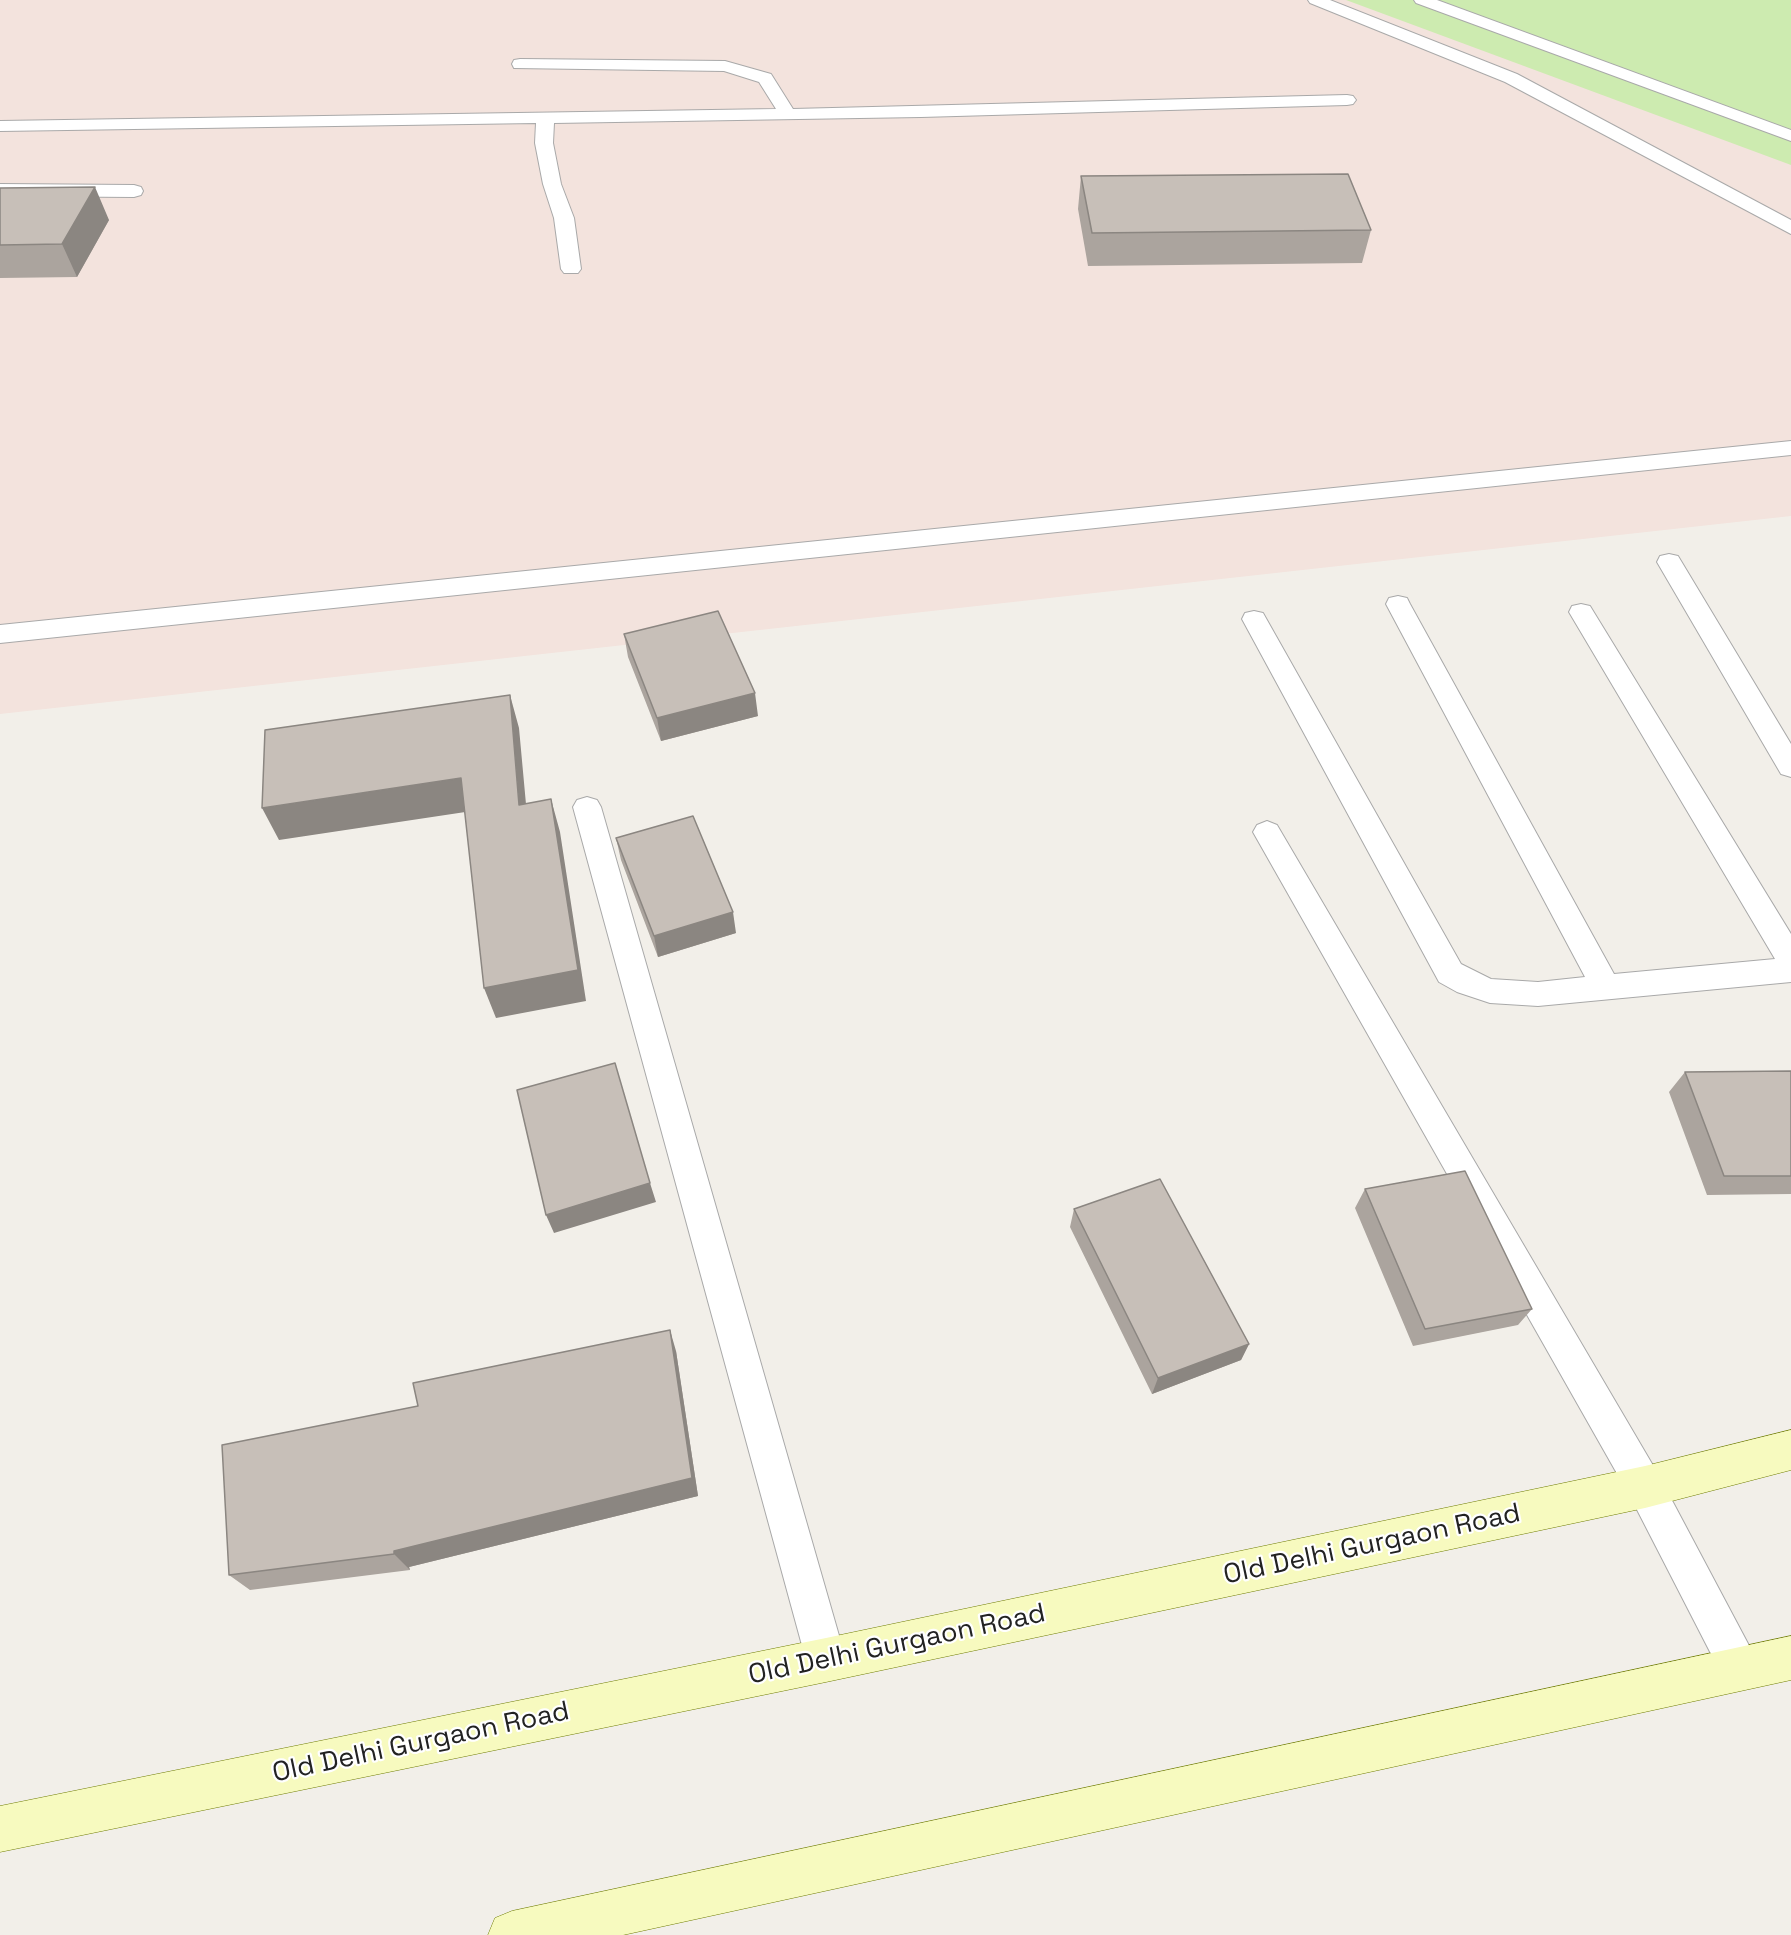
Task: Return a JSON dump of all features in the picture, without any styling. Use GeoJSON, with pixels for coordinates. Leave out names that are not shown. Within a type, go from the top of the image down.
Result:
{"type":"FeatureCollection","features":[{"type":"Feature","properties":{"kind":"main road","name":"Old Delhi Gurgaon Road"},"geometry":{"type":"LineString","coordinates":[[0,1829],[826,1660],[1646,1487],[1791,1450]]}},
{"type":"Feature","properties":{"kind":"main road"},"geometry":{"type":"LineString","coordinates":[[512,1935],[1791,1658]]}},
{"type":"Feature","properties":{"kind":"lane"},"geometry":{"type":"LineString","coordinates":[[1316,0],[1511,78],[1791,228]]}},
{"type":"Feature","properties":{"kind":"lane"},"geometry":{"type":"LineString","coordinates":[[1422,0],[1791,136]]}},
{"type":"Feature","properties":{"kind":"lane"},"geometry":{"type":"LineString","coordinates":[[520,64],[725,66],[765,78],[788,114]]}},
{"type":"Feature","properties":{"kind":"lane"},"geometry":{"type":"LineString","coordinates":[[0,126],[788,114],[1347,100]]}},
{"type":"Feature","properties":{"kind":"lane"},"geometry":{"type":"LineString","coordinates":[[545,118],[544,142],[552,184],[564,218],[571,269]]}},
{"type":"Feature","properties":{"kind":"lane"},"geometry":{"type":"LineString","coordinates":[[0,190],[134,191]]}},
{"type":"Feature","properties":{"kind":"lane"},"geometry":{"type":"LineString","coordinates":[[0,634],[1791,448]]}},
{"type":"Feature","properties":{"kind":"lane"},"geometry":{"type":"LineString","coordinates":[[1669,562],[1791,767]]}},
{"type":"Feature","properties":{"kind":"lane"},"geometry":{"type":"LineString","coordinates":[[1398,604],[1606,988]]}},
{"type":"Feature","properties":{"kind":"lane"},"geometry":{"type":"LineString","coordinates":[[1581,612],[1791,960]]}},
{"type":"Feature","properties":{"kind":"lane"},"geometry":{"type":"LineString","coordinates":[[1254,619],[1450,973],[1468,984],[1490,992],[1538,994],[1791,970]]}},
{"type":"Feature","properties":{"kind":"lane"},"geometry":{"type":"LineString","coordinates":[[587,807],[826,1660]]}},
{"type":"Feature","properties":{"kind":"lane"},"geometry":{"type":"LineString","coordinates":[[1267,832],[1646,1487],[1740,1669]]}},
{"type":"Feature","properties":{"kind":"shaded area"},"geometry":{"type":"Polygon","coordinates":[[[0,0],[1791,0],[1791,516],[0,714],[0,0]]]}},
{"type":"Feature","properties":{"kind":"green space"},"geometry":{"type":"Polygon","coordinates":[[[1346,0],[1791,0],[1791,165],[1346,0]]]}},
{"type":"Feature","properties":{"kind":"building"},"geometry":{"type":"Polygon","coordinates":[[[1348,174],[1371,230],[1092,233],[1081,176],[1348,174]]]}},
{"type":"Feature","properties":{"kind":"building"},"geometry":{"type":"Polygon","coordinates":[[[95,187],[62,244],[0,245],[0,188],[95,187]]]}},
{"type":"Feature","properties":{"kind":"building"},"geometry":{"type":"Polygon","coordinates":[[[718,611],[755,693],[657,718],[624,634],[718,611]]]}},
{"type":"Feature","properties":{"kind":"building"},"geometry":{"type":"Polygon","coordinates":[[[510,695],[519,805],[551,799],[578,970],[484,988],[461,778],[262,808],[265,730],[510,695]]]}},
{"type":"Feature","properties":{"kind":"building"},"geometry":{"type":"Polygon","coordinates":[[[693,816],[733,912],[654,936],[616,838],[693,816]]]}},
{"type":"Feature","properties":{"kind":"building"},"geometry":{"type":"Polygon","coordinates":[[[615,1063],[650,1183],[546,1215],[517,1090],[615,1063]]]}},
{"type":"Feature","properties":{"kind":"building"},"geometry":{"type":"Polygon","coordinates":[[[1791,1071],[1791,1176],[1724,1176],[1685,1072],[1791,1071]]]}},
{"type":"Feature","properties":{"kind":"building"},"geometry":{"type":"Polygon","coordinates":[[[1465,1171],[1532,1309],[1425,1329],[1365,1189],[1465,1171]]]}},
{"type":"Feature","properties":{"kind":"building"},"geometry":{"type":"Polygon","coordinates":[[[1160,1179],[1249,1344],[1158,1378],[1074,1209],[1160,1179]]]}},
{"type":"Feature","properties":{"kind":"building"},"geometry":{"type":"Polygon","coordinates":[[[670,1330],[692,1478],[394,1551],[394,1554],[229,1575],[222,1445],[418,1406],[413,1383],[670,1330]]]}}]}
